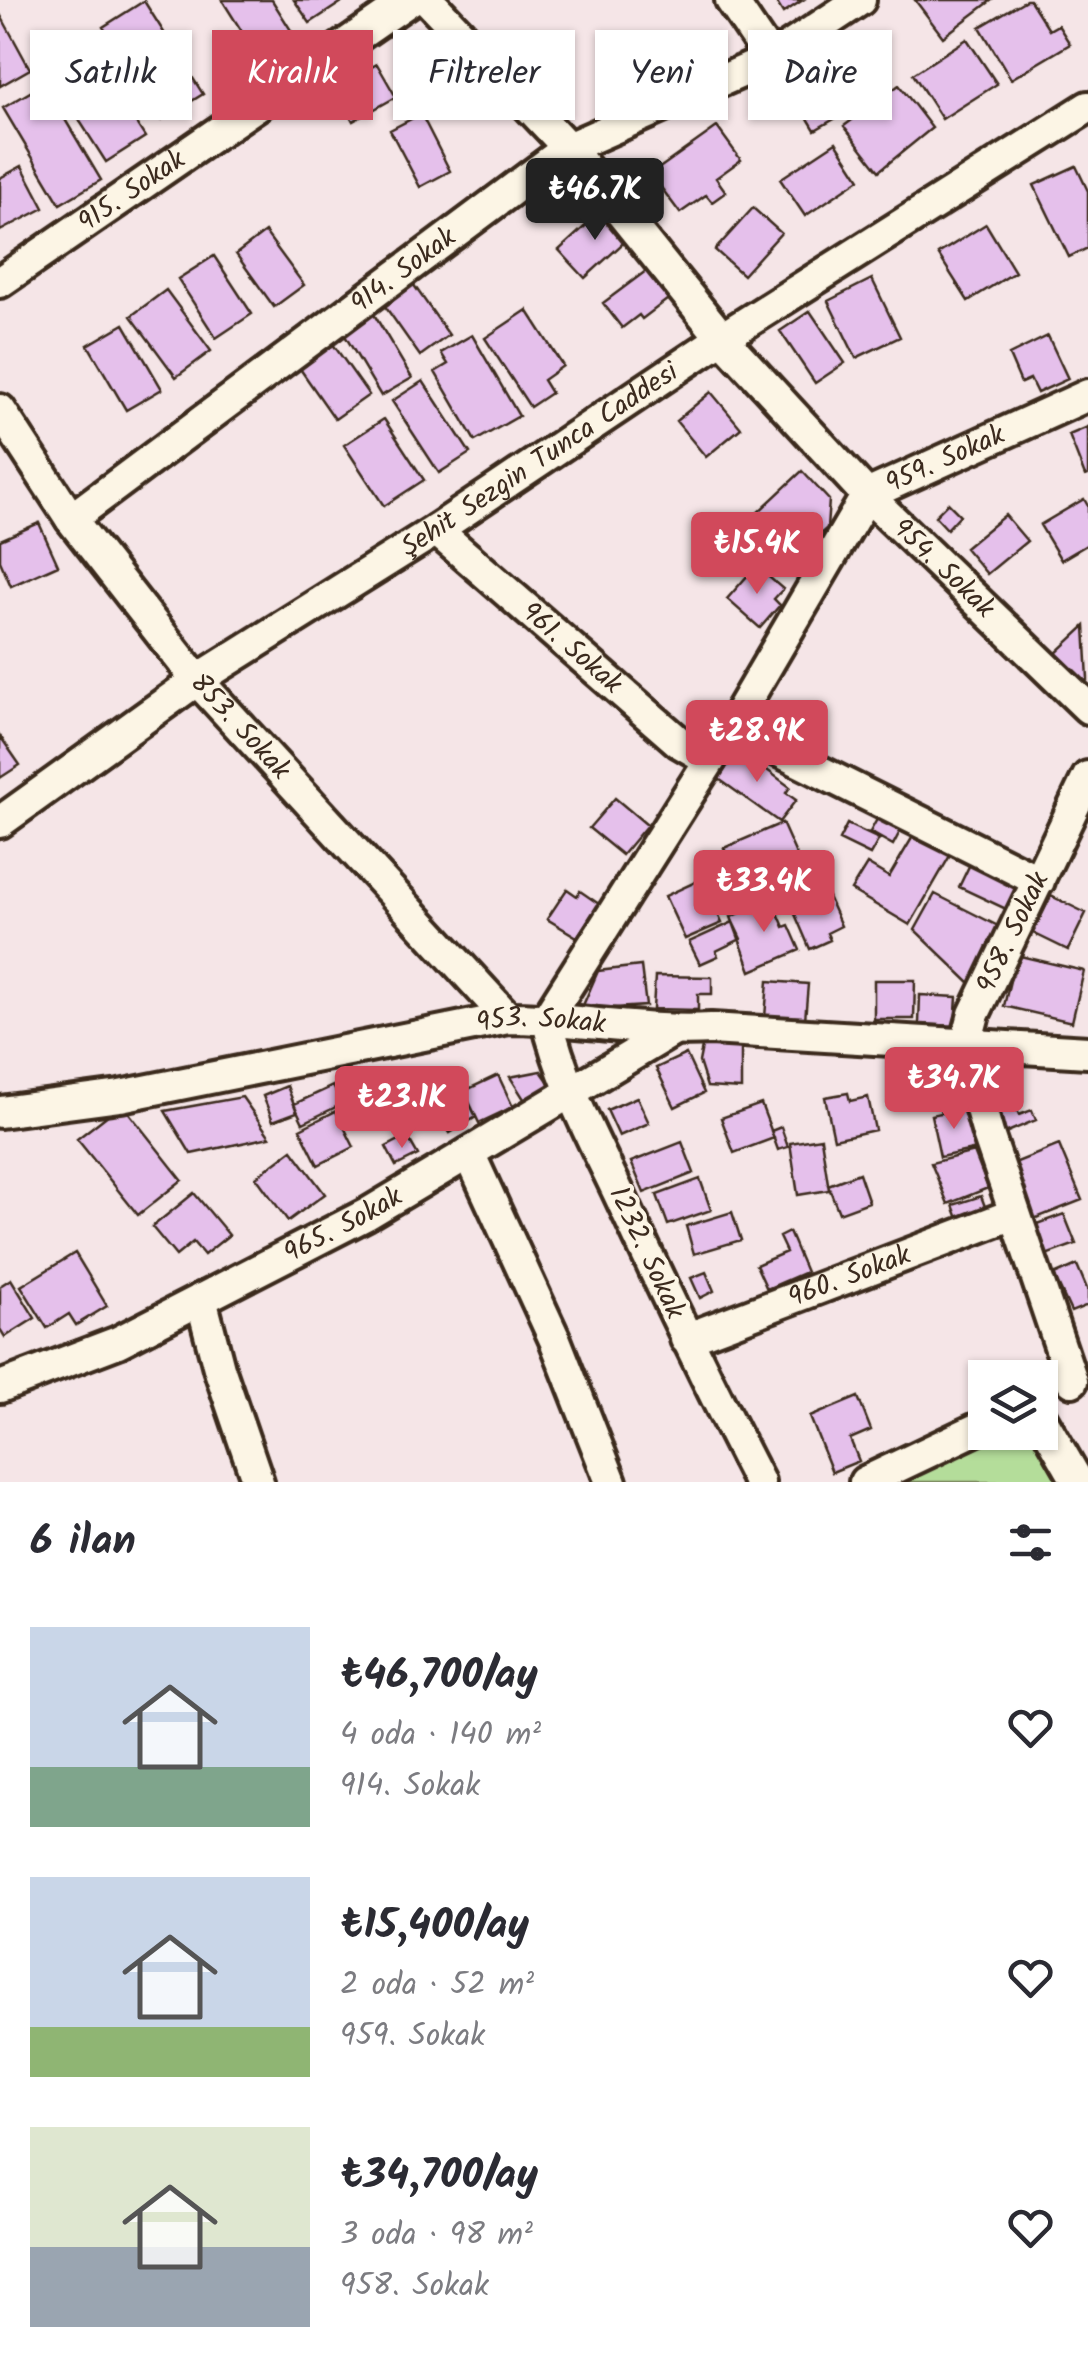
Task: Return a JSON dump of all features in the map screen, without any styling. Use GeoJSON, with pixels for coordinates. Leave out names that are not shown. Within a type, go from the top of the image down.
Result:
{"type":"FeatureCollection","features":[{"type":"Feature","properties":{"kind":"street","name":"915. Sokak"},"geometry":{"type":"LineString","coordinates":[[0,282],[410,0]]}},
{"type":"Feature","properties":{"kind":"street","name":"954. Sokak"},"geometry":{"type":"LineString","coordinates":[[428,0],[568,148],[722,338],[867,495],[1088,708]]}},
{"type":"Feature","properties":{"kind":"street"},"geometry":{"type":"LineString","coordinates":[[730,0],[751,30]]}},
{"type":"Feature","properties":{"kind":"street","name":"914. Sokak"},"geometry":{"type":"LineString","coordinates":[[815,30],[860,0]]}},
{"type":"Feature","properties":{"kind":"street","name":"914. Sokak"},"geometry":{"type":"LineString","coordinates":[[71,519],[568,148],[748,69]]}},
{"type":"Feature","properties":{"kind":"street","name":"Şehit Sezgin Tunca Caddesi"},"geometry":{"type":"LineString","coordinates":[[0,822],[197,680],[436,530],[722,338],[1088,107]]}},
{"type":"Feature","properties":{"kind":"street","name":"959. Sokak"},"geometry":{"type":"LineString","coordinates":[[547,1018],[731,727],[867,495],[1088,395]]}},
{"type":"Feature","properties":{"kind":"street","name":"853. Sokak"},"geometry":{"type":"LineString","coordinates":[[0,410],[71,519],[197,680],[508,1018]]}},
{"type":"Feature","properties":{"kind":"street","name":"961. Sokak"},"geometry":{"type":"LineString","coordinates":[[436,530],[679,742],[710,760]]}},
{"type":"Feature","properties":{"kind":"street"},"geometry":{"type":"LineString","coordinates":[[731,727],[1039,881]]}},
{"type":"Feature","properties":{"kind":"street","name":"958. Sokak"},"geometry":{"type":"LineString","coordinates":[[966,1044],[974,1014],[1088,776]]}},
{"type":"Feature","properties":{"kind":"street","name":"953. Sokak"},"geometry":{"type":"LineString","coordinates":[[0,1112],[120,1096],[508,1018],[547,1018],[672,1032],[711,1030],[1088,1052]]}},
{"type":"Feature","properties":{"kind":"street","name":"1232. Sokak"},"geometry":{"type":"LineString","coordinates":[[547,1018],[571,1092],[686,1339],[760,1482]]}},
{"type":"Feature","properties":{"kind":"street","name":"965. Sokak"},"geometry":{"type":"LineString","coordinates":[[0,1388],[118,1342],[367,1214],[672,1032]]}},
{"type":"Feature","properties":{"kind":"street"},"geometry":{"type":"LineString","coordinates":[[966,1044],[988,1134],[1014,1214],[1080,1376],[1058,1389]]}},
{"type":"Feature","properties":{"kind":"street"},"geometry":{"type":"LineString","coordinates":[[469,1154],[555,1340],[611,1482]]}},
{"type":"Feature","properties":{"kind":"street","name":"960. Sokak"},"geometry":{"type":"LineString","coordinates":[[686,1339],[1014,1214]]}},
{"type":"Feature","properties":{"kind":"street"},"geometry":{"type":"LineString","coordinates":[[202,1299],[219,1368],[258,1482]]}},
{"type":"Feature","properties":{"kind":"street"},"geometry":{"type":"LineString","coordinates":[[865,1482],[968,1434]]}},
{"type":"Feature","properties":{"kind":"street"},"geometry":{"type":"LineString","coordinates":[[1058,1447],[1078,1482]]}},
{"type":"Feature","properties":{"kind":"green space"},"geometry":{"type":"Polygon","coordinates":[[[968,1450],[1046,1450],[1066,1482],[898,1482],[968,1450]]]}},
{"type":"Feature","properties":{"kind":"building"},"geometry":{"type":"Polygon","coordinates":[[[222,0],[272,0],[291,30],[241,30],[222,0]]]}},
{"type":"Feature","properties":{"kind":"building"},"geometry":{"type":"Polygon","coordinates":[[[294,0],[345,0],[310,23],[294,0]]]}},
{"type":"Feature","properties":{"kind":"building"},"geometry":{"type":"Polygon","coordinates":[[[775,0],[803,0],[783,13],[775,0]]]}},
{"type":"Feature","properties":{"kind":"building"},"geometry":{"type":"Polygon","coordinates":[[[915,0],[992,0],[943,37],[915,0]]]}},
{"type":"Feature","properties":{"kind":"building"},"geometry":{"type":"Polygon","coordinates":[[[1030,0],[1049,30],[1058,25],[1070,44],[1011,79],[980,27],[1030,0]]]}},
{"type":"Feature","properties":{"kind":"building"},"geometry":{"type":"Polygon","coordinates":[[[144,1],[162,30],[105,30],[103,27],[144,1]]]}},
{"type":"Feature","properties":{"kind":"building"},"geometry":{"type":"Polygon","coordinates":[[[0,14],[30,69],[0,86],[0,14]]]}},
{"type":"Feature","properties":{"kind":"building"},"geometry":{"type":"Polygon","coordinates":[[[967,39],[997,84],[942,119],[913,74],[967,39]]]}},
{"type":"Feature","properties":{"kind":"building"},"geometry":{"type":"Polygon","coordinates":[[[377,64],[393,99],[373,110],[373,66],[377,64]]]}},
{"type":"Feature","properties":{"kind":"building"},"geometry":{"type":"Polygon","coordinates":[[[192,77],[203,94],[192,101],[192,77]]]}},
{"type":"Feature","properties":{"kind":"building"},"geometry":{"type":"Polygon","coordinates":[[[899,85],[932,128],[879,171],[844,126],[852,120],[892,120],[892,90],[899,85]]]}},
{"type":"Feature","properties":{"kind":"building"},"geometry":{"type":"Polygon","coordinates":[[[30,92],[30,120],[65,120],[101,180],[60,204],[3,108],[30,92]]]}},
{"type":"Feature","properties":{"kind":"building"},"geometry":{"type":"Polygon","coordinates":[[[79,120],[134,120],[145,137],[106,162],[79,120]]]}},
{"type":"Feature","properties":{"kind":"building"},"geometry":{"type":"Polygon","coordinates":[[[409,120],[424,120],[450,171],[420,187],[390,130],[409,120]]]}},
{"type":"Feature","properties":{"kind":"building"},"geometry":{"type":"Polygon","coordinates":[[[809,120],[832,120],[815,130],[809,120]]]}},
{"type":"Feature","properties":{"kind":"building"},"geometry":{"type":"Polygon","coordinates":[[[717,127],[741,160],[716,178],[726,192],[712,202],[706,195],[680,213],[651,174],[717,127]]]}},
{"type":"Feature","properties":{"kind":"building"},"geometry":{"type":"Polygon","coordinates":[[[836,142],[860,179],[805,216],[780,179],[836,142]]]}},
{"type":"Feature","properties":{"kind":"building"},"geometry":{"type":"Polygon","coordinates":[[[22,166],[44,208],[0,231],[0,178],[22,166]]]}},
{"type":"Feature","properties":{"kind":"building"},"geometry":{"type":"Polygon","coordinates":[[[1076,166],[1088,191],[1088,248],[1069,257],[1034,185],[1076,166]]]}},
{"type":"Feature","properties":{"kind":"building"},"geometry":{"type":"Polygon","coordinates":[[[605,208],[631,236],[585,278],[559,250],[605,208]]]}},
{"type":"Feature","properties":{"kind":"building"},"geometry":{"type":"Polygon","coordinates":[[[753,208],[781,233],[743,275],[715,250],[753,208]]]}},
{"type":"Feature","properties":{"kind":"building"},"geometry":{"type":"Polygon","coordinates":[[[986,224],[1015,272],[968,301],[938,254],[986,224]]]}},
{"type":"Feature","properties":{"kind":"building"},"geometry":{"type":"Polygon","coordinates":[[[265,232],[304,285],[274,307],[236,254],[265,232]]]}},
{"type":"Feature","properties":{"kind":"building"},"geometry":{"type":"Polygon","coordinates":[[[214,256],[252,314],[216,338],[178,279],[214,256]]]}},
{"type":"Feature","properties":{"kind":"building"},"geometry":{"type":"Polygon","coordinates":[[[654,265],[676,293],[642,319],[639,315],[622,328],[603,303],[654,265]]]}},
{"type":"Feature","properties":{"kind":"building"},"geometry":{"type":"Polygon","coordinates":[[[872,279],[900,337],[856,358],[828,301],[872,279]]]}},
{"type":"Feature","properties":{"kind":"building"},"geometry":{"type":"Polygon","coordinates":[[[411,281],[449,335],[420,356],[382,302],[411,281]]]}},
{"type":"Feature","properties":{"kind":"building"},"geometry":{"type":"Polygon","coordinates":[[[166,290],[211,351],[176,377],[131,316],[166,290]]]}},
{"type":"Feature","properties":{"kind":"building"},"geometry":{"type":"Polygon","coordinates":[[[527,310],[563,366],[543,380],[551,393],[530,407],[485,338],[527,310]]]}},
{"type":"Feature","properties":{"kind":"building"},"geometry":{"type":"Polygon","coordinates":[[[372,311],[412,378],[381,396],[341,329],[372,311]]]}},
{"type":"Feature","properties":{"kind":"building"},"geometry":{"type":"Polygon","coordinates":[[[810,311],[845,363],[815,383],[780,331],[810,311]]]}},
{"type":"Feature","properties":{"kind":"building"},"geometry":{"type":"Polygon","coordinates":[[[124,324],[162,389],[126,410],[88,345],[124,324]]]}},
{"type":"Feature","properties":{"kind":"building"},"geometry":{"type":"Polygon","coordinates":[[[472,335],[519,416],[475,441],[435,372],[448,364],[441,353],[472,335]]]}},
{"type":"Feature","properties":{"kind":"building"},"geometry":{"type":"Polygon","coordinates":[[[1048,336],[1068,379],[1037,393],[1030,379],[1021,383],[1009,355],[1048,336]]]}},
{"type":"Feature","properties":{"kind":"building"},"geometry":{"type":"Polygon","coordinates":[[[330,340],[369,395],[335,419],[296,363],[330,340]]]}},
{"type":"Feature","properties":{"kind":"building"},"geometry":{"type":"Polygon","coordinates":[[[423,381],[470,453],[439,473],[392,401],[423,381]]]}},
{"type":"Feature","properties":{"kind":"building"},"geometry":{"type":"Polygon","coordinates":[[[711,392],[741,428],[706,457],[676,421],[711,392]]]}},
{"type":"Feature","properties":{"kind":"building"},"geometry":{"type":"Polygon","coordinates":[[[384,419],[424,480],[384,506],[344,445],[384,419]]]}},
{"type":"Feature","properties":{"kind":"building"},"geometry":{"type":"Polygon","coordinates":[[[1088,427],[1088,475],[1085,476],[1069,435],[1088,427]]]}},
{"type":"Feature","properties":{"kind":"building"},"geometry":{"type":"Polygon","coordinates":[[[802,471],[829,500],[827,528],[789,563],[756,528],[756,514],[802,471]]]}},
{"type":"Feature","properties":{"kind":"building"},"geometry":{"type":"Polygon","coordinates":[[[1084,499],[1088,506],[1088,544],[1061,560],[1040,525],[1084,499]]]}},
{"type":"Feature","properties":{"kind":"building"},"geometry":{"type":"Polygon","coordinates":[[[948,503],[960,515],[947,529],[935,516],[948,503]]]}},
{"type":"Feature","properties":{"kind":"building"},"geometry":{"type":"Polygon","coordinates":[[[1005,515],[1027,541],[987,574],[965,548],[1005,515]]]}},
{"type":"Feature","properties":{"kind":"building"},"geometry":{"type":"Polygon","coordinates":[[[39,523],[58,565],[11,586],[0,561],[0,540],[39,523]]]}},
{"type":"Feature","properties":{"kind":"building"},"geometry":{"type":"Polygon","coordinates":[[[756,566],[783,589],[774,599],[780,605],[760,628],[727,599],[756,566]]]}},
{"type":"Feature","properties":{"kind":"building"},"geometry":{"type":"Polygon","coordinates":[[[1085,626],[1088,679],[1083,684],[1055,654],[1085,626]]]}},
{"type":"Feature","properties":{"kind":"building"},"geometry":{"type":"Polygon","coordinates":[[[0,736],[20,765],[0,778],[0,736]]]}},
{"type":"Feature","properties":{"kind":"building"},"geometry":{"type":"Polygon","coordinates":[[[737,748],[790,787],[786,793],[796,800],[779,822],[716,777],[737,748]]]}},
{"type":"Feature","properties":{"kind":"building"},"geometry":{"type":"Polygon","coordinates":[[[615,798],[647,825],[622,855],[589,828],[615,798]]]}},
{"type":"Feature","properties":{"kind":"building"},"geometry":{"type":"Polygon","coordinates":[[[881,812],[904,824],[893,845],[870,832],[881,812]]]}},
{"type":"Feature","properties":{"kind":"building"},"geometry":{"type":"Polygon","coordinates":[[[782,823],[803,870],[744,895],[724,848],[782,823]]]}},
{"type":"Feature","properties":{"kind":"building"},"geometry":{"type":"Polygon","coordinates":[[[847,824],[879,839],[870,855],[839,840],[847,824]]]}},
{"type":"Feature","properties":{"kind":"building"},"geometry":{"type":"Polygon","coordinates":[[[915,833],[951,854],[910,925],[851,890],[867,864],[889,877],[915,833]]]}},
{"type":"Feature","properties":{"kind":"building"},"geometry":{"type":"Polygon","coordinates":[[[971,862],[1017,885],[1006,909],[959,887],[971,862]]]}},
{"type":"Feature","properties":{"kind":"building"},"geometry":{"type":"Polygon","coordinates":[[[702,879],[722,923],[685,939],[665,896],[702,879]]]}},
{"type":"Feature","properties":{"kind":"building"},"geometry":{"type":"Polygon","coordinates":[[[822,883],[841,926],[827,933],[830,940],[810,949],[788,898],[822,883]]]}},
{"type":"Feature","properties":{"kind":"building"},"geometry":{"type":"Polygon","coordinates":[[[567,889],[577,896],[580,891],[599,904],[577,937],[547,919],[567,889]]]}},
{"type":"Feature","properties":{"kind":"building"},"geometry":{"type":"Polygon","coordinates":[[[935,894],[1000,927],[973,986],[915,930],[935,894]]]}},
{"type":"Feature","properties":{"kind":"building"},"geometry":{"type":"Polygon","coordinates":[[[1051,896],[1086,913],[1068,950],[1033,933],[1051,896]]]}},
{"type":"Feature","properties":{"kind":"building"},"geometry":{"type":"Polygon","coordinates":[[[772,899],[800,950],[751,971],[731,917],[772,899]]]}},
{"type":"Feature","properties":{"kind":"building"},"geometry":{"type":"Polygon","coordinates":[[[733,922],[741,939],[700,964],[689,942],[733,922]]]}},
{"type":"Feature","properties":{"kind":"building"},"geometry":{"type":"Polygon","coordinates":[[[1016,955],[1084,971],[1072,1022],[1004,1006],[1016,955]]]}},
{"type":"Feature","properties":{"kind":"building"},"geometry":{"type":"Polygon","coordinates":[[[641,966],[646,1006],[581,1010],[598,971],[641,966]]]}},
{"type":"Feature","properties":{"kind":"building"},"geometry":{"type":"Polygon","coordinates":[[[655,976],[712,977],[712,994],[698,994],[698,1010],[653,1009],[655,976]]]}},
{"type":"Feature","properties":{"kind":"building"},"geometry":{"type":"Polygon","coordinates":[[[874,980],[915,980],[914,1019],[874,1019],[874,980]]]}},
{"type":"Feature","properties":{"kind":"building"},"geometry":{"type":"Polygon","coordinates":[[[768,981],[808,984],[805,1020],[765,1017],[768,981]]]}},
{"type":"Feature","properties":{"kind":"building"},"geometry":{"type":"Polygon","coordinates":[[[920,995],[957,997],[955,1026],[919,1024],[920,995]]]}},
{"type":"Feature","properties":{"kind":"building"},"geometry":{"type":"Polygon","coordinates":[[[703,1042],[741,1045],[741,1089],[707,1087],[699,1062],[703,1042]]]}},
{"type":"Feature","properties":{"kind":"building"},"geometry":{"type":"Polygon","coordinates":[[[686,1054],[704,1093],[675,1107],[656,1068],[686,1054]]]}},
{"type":"Feature","properties":{"kind":"building"},"geometry":{"type":"Polygon","coordinates":[[[942,1060],[943,1081],[905,1081],[905,1061],[942,1060]]]}},
{"type":"Feature","properties":{"kind":"building"},"geometry":{"type":"Polygon","coordinates":[[[541,1071],[551,1085],[529,1107],[510,1077],[541,1071]]]}},
{"type":"Feature","properties":{"kind":"building"},"geometry":{"type":"Polygon","coordinates":[[[498,1075],[513,1107],[479,1123],[464,1091],[498,1075]]]}},
{"type":"Feature","properties":{"kind":"building"},"geometry":{"type":"Polygon","coordinates":[[[454,1077],[466,1096],[442,1114],[430,1088],[454,1077]]]}},
{"type":"Feature","properties":{"kind":"building"},"geometry":{"type":"Polygon","coordinates":[[[287,1086],[297,1112],[273,1121],[263,1096],[287,1086]]]}},
{"type":"Feature","properties":{"kind":"building"},"geometry":{"type":"Polygon","coordinates":[[[333,1086],[342,1104],[303,1123],[294,1104],[333,1086]]]}},
{"type":"Feature","properties":{"kind":"building"},"geometry":{"type":"Polygon","coordinates":[[[949,1086],[955,1110],[941,1113],[935,1090],[949,1086]]]}},
{"type":"Feature","properties":{"kind":"building"},"geometry":{"type":"Polygon","coordinates":[[[1008,1088],[1019,1115],[1032,1110],[1036,1120],[1005,1133],[990,1096],[1008,1088]]]}},
{"type":"Feature","properties":{"kind":"building"},"geometry":{"type":"Polygon","coordinates":[[[848,1093],[850,1101],[868,1097],[875,1130],[834,1139],[825,1097],[848,1093]]]}},
{"type":"Feature","properties":{"kind":"building"},"geometry":{"type":"Polygon","coordinates":[[[466,1096],[476,1117],[450,1133],[439,1116],[466,1096]]]}},
{"type":"Feature","properties":{"kind":"building"},"geometry":{"type":"Polygon","coordinates":[[[242,1097],[270,1137],[191,1154],[165,1111],[242,1097]]]}},
{"type":"Feature","properties":{"kind":"building"},"geometry":{"type":"Polygon","coordinates":[[[637,1097],[649,1123],[619,1136],[607,1110],[637,1097]]]}},
{"type":"Feature","properties":{"kind":"building"},"geometry":{"type":"Polygon","coordinates":[[[122,1104],[182,1180],[138,1215],[77,1139],[122,1104]]]}},
{"type":"Feature","properties":{"kind":"building"},"geometry":{"type":"Polygon","coordinates":[[[761,1104],[774,1138],[734,1153],[721,1118],[761,1104]]]}},
{"type":"Feature","properties":{"kind":"building"},"geometry":{"type":"Polygon","coordinates":[[[968,1107],[977,1149],[940,1157],[931,1115],[968,1107]]]}},
{"type":"Feature","properties":{"kind":"building"},"geometry":{"type":"Polygon","coordinates":[[[336,1111],[354,1147],[318,1165],[300,1129],[336,1111]]]}},
{"type":"Feature","properties":{"kind":"building"},"geometry":{"type":"Polygon","coordinates":[[[781,1127],[788,1147],[778,1150],[771,1131],[781,1127]]]}},
{"type":"Feature","properties":{"kind":"building"},"geometry":{"type":"Polygon","coordinates":[[[407,1136],[418,1155],[396,1166],[386,1147],[407,1136]]]}},
{"type":"Feature","properties":{"kind":"building"},"geometry":{"type":"Polygon","coordinates":[[[821,1138],[829,1190],[798,1195],[790,1143],[821,1138]]]}},
{"type":"Feature","properties":{"kind":"building"},"geometry":{"type":"Polygon","coordinates":[[[682,1142],[694,1173],[644,1193],[631,1162],[682,1142]]]}},
{"type":"Feature","properties":{"kind":"building"},"geometry":{"type":"Polygon","coordinates":[[[1059,1145],[1082,1200],[1034,1219],[1012,1164],[1059,1145]]]}},
{"type":"Feature","properties":{"kind":"building"},"geometry":{"type":"Polygon","coordinates":[[[292,1150],[325,1194],[288,1221],[256,1177],[292,1150]]]}},
{"type":"Feature","properties":{"kind":"building"},"geometry":{"type":"Polygon","coordinates":[[[974,1152],[988,1188],[948,1204],[931,1163],[974,1152]]]}},
{"type":"Feature","properties":{"kind":"building"},"geometry":{"type":"Polygon","coordinates":[[[859,1173],[869,1202],[839,1213],[828,1185],[859,1173]]]}},
{"type":"Feature","properties":{"kind":"building"},"geometry":{"type":"Polygon","coordinates":[[[700,1179],[711,1210],[668,1225],[657,1195],[700,1179]]]}},
{"type":"Feature","properties":{"kind":"building"},"geometry":{"type":"Polygon","coordinates":[[[194,1193],[229,1235],[204,1255],[193,1242],[176,1256],[152,1227],[194,1193]]]}},
{"type":"Feature","properties":{"kind":"building"},"geometry":{"type":"Polygon","coordinates":[[[981,1196],[989,1217],[961,1227],[953,1205],[981,1196]]]}},
{"type":"Feature","properties":{"kind":"building"},"geometry":{"type":"Polygon","coordinates":[[[732,1212],[741,1240],[694,1254],[686,1226],[732,1212]]]}},
{"type":"Feature","properties":{"kind":"building"},"geometry":{"type":"Polygon","coordinates":[[[1064,1214],[1076,1244],[1046,1255],[1034,1225],[1064,1214]]]}},
{"type":"Feature","properties":{"kind":"building"},"geometry":{"type":"Polygon","coordinates":[[[789,1232],[806,1272],[767,1289],[756,1265],[786,1252],[779,1237],[789,1232]]]}},
{"type":"Feature","properties":{"kind":"building"},"geometry":{"type":"Polygon","coordinates":[[[75,1253],[107,1306],[76,1325],[69,1314],[47,1328],[21,1286],[75,1253]]]}},
{"type":"Feature","properties":{"kind":"building"},"geometry":{"type":"Polygon","coordinates":[[[1077,1265],[1088,1291],[1088,1305],[1071,1312],[1054,1275],[1077,1265]]]}},
{"type":"Feature","properties":{"kind":"building"},"geometry":{"type":"Polygon","coordinates":[[[706,1272],[714,1291],[700,1298],[691,1278],[706,1272]]]}},
{"type":"Feature","properties":{"kind":"building"},"geometry":{"type":"Polygon","coordinates":[[[11,1279],[35,1318],[5,1337],[0,1329],[0,1286],[11,1279]]]}},
{"type":"Feature","properties":{"kind":"building"},"geometry":{"type":"Polygon","coordinates":[[[858,1397],[871,1430],[850,1439],[859,1461],[832,1472],[810,1417],[858,1397]]]}}]}
